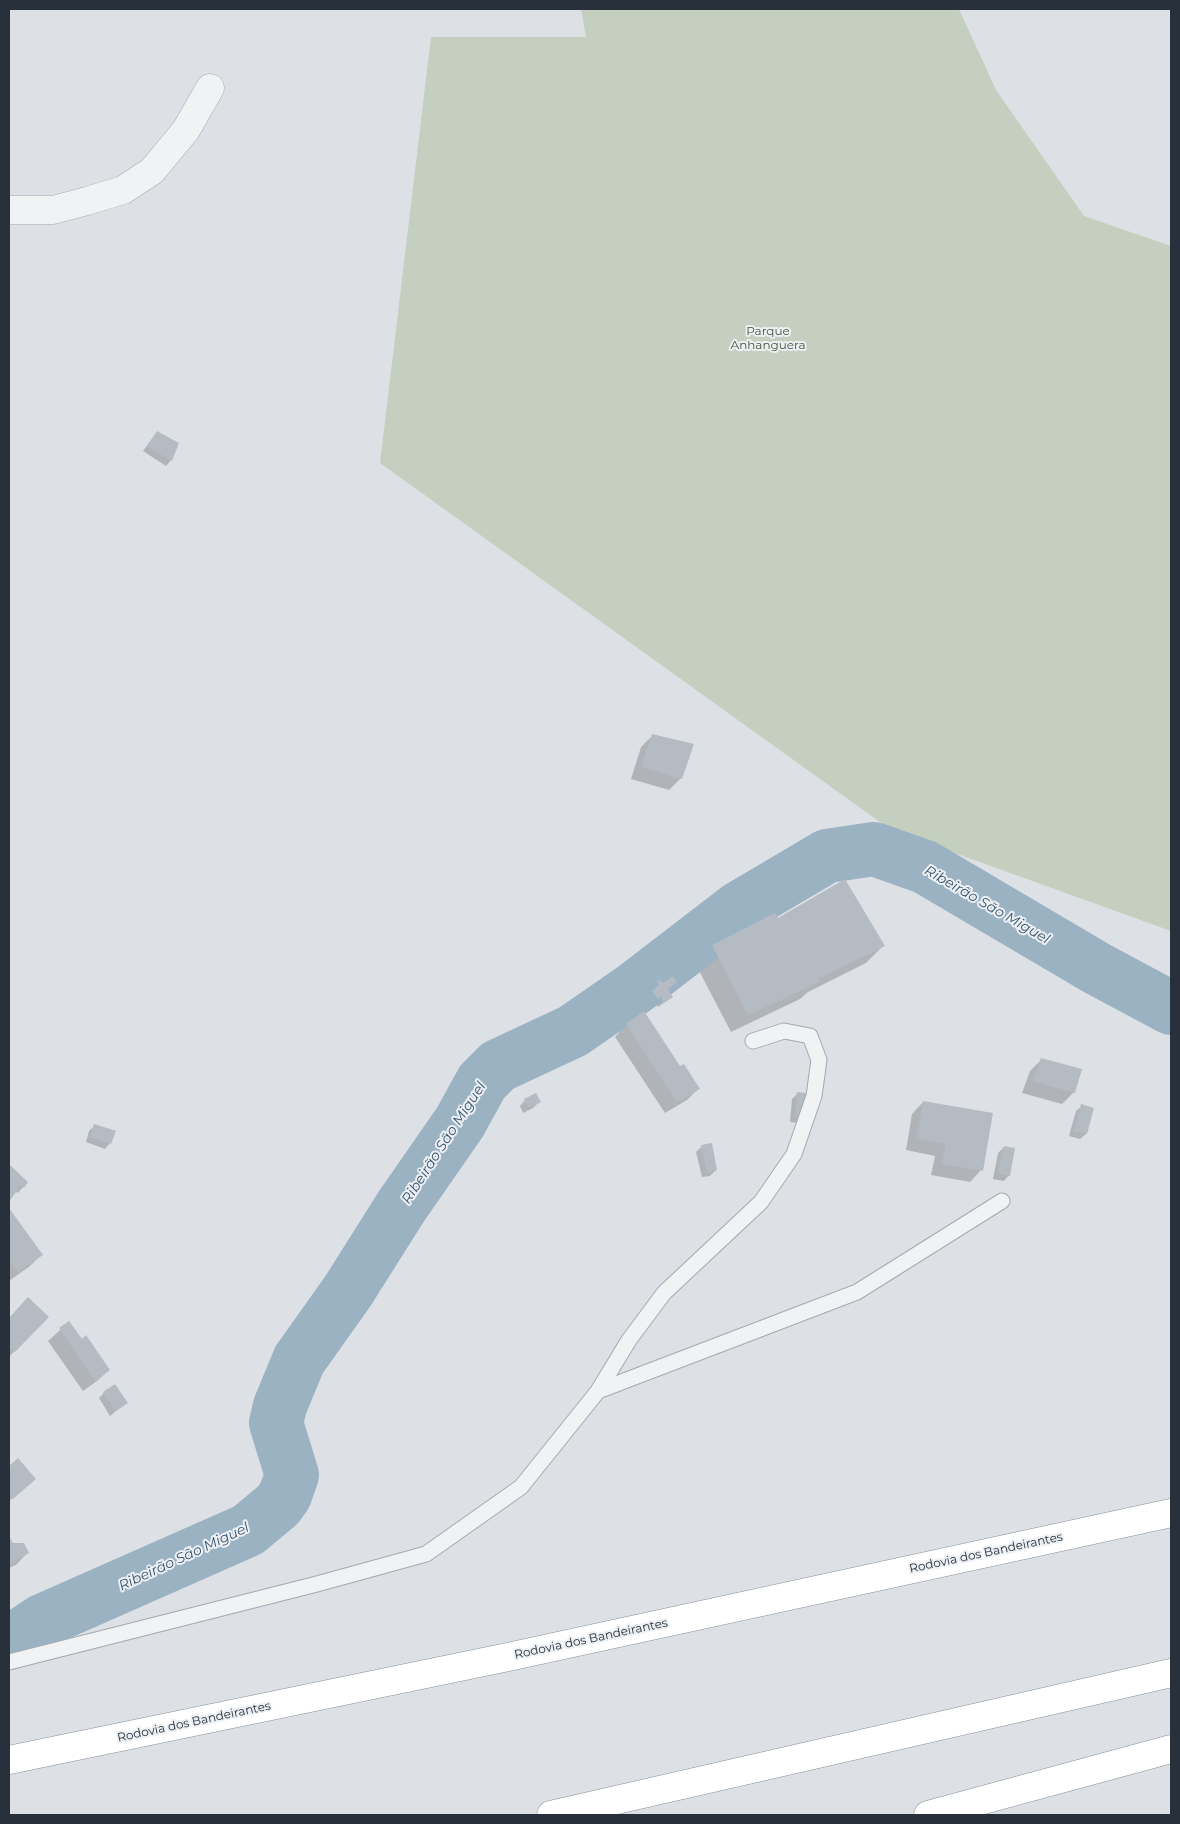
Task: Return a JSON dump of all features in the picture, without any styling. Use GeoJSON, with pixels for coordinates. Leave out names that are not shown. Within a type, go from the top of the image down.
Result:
{"type":"FeatureCollection","features":[{"type":"Feature","properties":{"kind":"highway","name":"Rodovia dos Bandeirantes"},"geometry":{"type":"LineString","coordinates":[[9,1760],[508,1657],[1171,1513]]}},
{"type":"Feature","properties":{"kind":"highway"},"geometry":{"type":"LineString","coordinates":[[551,1815],[1171,1673]]}},
{"type":"Feature","properties":{"kind":"highway"},"geometry":{"type":"LineString","coordinates":[[928,1815],[1171,1749]]}},
{"type":"Feature","properties":{"kind":"street"},"geometry":{"type":"LineString","coordinates":[[9,210],[53,210],[123,190],[152,170],[186,130],[210,88]]}},
{"type":"Feature","properties":{"kind":"lane"},"geometry":{"type":"LineString","coordinates":[[9,1662],[317,1584],[426,1554],[521,1488],[598,1390],[629,1340],[664,1293],[760,1202],[794,1154],[814,1096],[819,1060],[810,1036],[784,1031],[753,1040]]}},
{"type":"Feature","properties":{"kind":"lane"},"geometry":{"type":"LineString","coordinates":[[598,1390],[857,1292],[1002,1201]]}},
{"type":"Feature","properties":{"kind":"green space","name":"Parque Anhanguera"},"geometry":{"type":"Polygon","coordinates":[[[581,9],[959,9],[996,90],[1084,216],[1171,246],[1171,931],[891,830],[380,463],[431,37],[586,37],[581,9]]]}},
{"type":"Feature","properties":{"kind":"building"},"geometry":{"type":"Polygon","coordinates":[[[157,431],[179,443],[172,461],[147,446],[157,431]]]}},
{"type":"Feature","properties":{"kind":"building"},"geometry":{"type":"Polygon","coordinates":[[[652,734],[694,744],[682,779],[641,767],[652,734]]]}},
{"type":"Feature","properties":{"kind":"building"},"geometry":{"type":"Polygon","coordinates":[[[845,879],[885,946],[818,979],[819,982],[748,1015],[712,945],[775,913],[778,918],[845,879]]]}},
{"type":"Feature","properties":{"kind":"building"},"geometry":{"type":"Polygon","coordinates":[[[673,976],[677,982],[668,989],[673,997],[664,1003],[661,997],[658,999],[652,991],[659,985],[657,982],[660,979],[663,983],[673,976]]]}},
{"type":"Feature","properties":{"kind":"building"},"geometry":{"type":"Polygon","coordinates":[[[644,1011],[680,1066],[684,1064],[700,1089],[677,1102],[626,1024],[644,1011]]]}},
{"type":"Feature","properties":{"kind":"building"},"geometry":{"type":"Polygon","coordinates":[[[1041,1058],[1082,1069],[1075,1093],[1033,1081],[1041,1058]]]}},
{"type":"Feature","properties":{"kind":"building"},"geometry":{"type":"Polygon","coordinates":[[[797,1092],[806,1093],[805,1118],[795,1116],[797,1092]]]}},
{"type":"Feature","properties":{"kind":"building"},"geometry":{"type":"Polygon","coordinates":[[[536,1093],[541,1102],[529,1108],[524,1099],[536,1093]]]}},
{"type":"Feature","properties":{"kind":"building"},"geometry":{"type":"Polygon","coordinates":[[[923,1101],[993,1113],[983,1171],[942,1164],[946,1144],[917,1138],[923,1101]]]}},
{"type":"Feature","properties":{"kind":"building"},"geometry":{"type":"Polygon","coordinates":[[[1081,1104],[1094,1108],[1087,1134],[1074,1131],[1081,1104]]]}},
{"type":"Feature","properties":{"kind":"building"},"geometry":{"type":"Polygon","coordinates":[[[94,1124],[116,1131],[111,1144],[90,1137],[94,1124]]]}},
{"type":"Feature","properties":{"kind":"building"},"geometry":{"type":"Polygon","coordinates":[[[712,1143],[717,1170],[707,1173],[701,1145],[712,1143]]]}},
{"type":"Feature","properties":{"kind":"building"},"geometry":{"type":"Polygon","coordinates":[[[1004,1146],[1015,1148],[1010,1176],[998,1173],[1004,1146]]]}},
{"type":"Feature","properties":{"kind":"building"},"geometry":{"type":"Polygon","coordinates":[[[9,1164],[28,1182],[24,1188],[21,1185],[9,1202],[9,1164]]]}},
{"type":"Feature","properties":{"kind":"building"},"geometry":{"type":"Polygon","coordinates":[[[9,1208],[43,1255],[18,1272],[9,1260],[9,1208]]]}},
{"type":"Feature","properties":{"kind":"building"},"geometry":{"type":"Polygon","coordinates":[[[28,1297],[49,1317],[15,1352],[9,1346],[9,1318],[28,1297]]]}},
{"type":"Feature","properties":{"kind":"building"},"geometry":{"type":"Polygon","coordinates":[[[69,1321],[82,1339],[86,1335],[110,1370],[95,1381],[59,1328],[69,1321]]]}},
{"type":"Feature","properties":{"kind":"building"},"geometry":{"type":"Polygon","coordinates":[[[115,1384],[128,1403],[116,1411],[103,1392],[115,1384]]]}},
{"type":"Feature","properties":{"kind":"building"},"geometry":{"type":"Polygon","coordinates":[[[18,1458],[36,1479],[13,1499],[9,1494],[9,1466],[18,1458]]]}},
{"type":"Feature","properties":{"kind":"building"},"geometry":{"type":"Polygon","coordinates":[[[9,1536],[13,1543],[24,1543],[29,1553],[9,1564],[9,1536]]]}},
{"type":"Feature","properties":{"kind":"waterway","name":"Ribeirão São Miguel"},"geometry":{"type":"LineString","coordinates":[[9,1643],[42,1621],[248,1530],[278,1505],[285,1495],[292,1475],[276,1423],[280,1406],[299,1360],[348,1291],[401,1207],[460,1122],[482,1082],[498,1066],[573,1031],[635,988],[739,908],[827,856],[874,849],[925,867],[1098,969],[1171,1008]]}}]}
